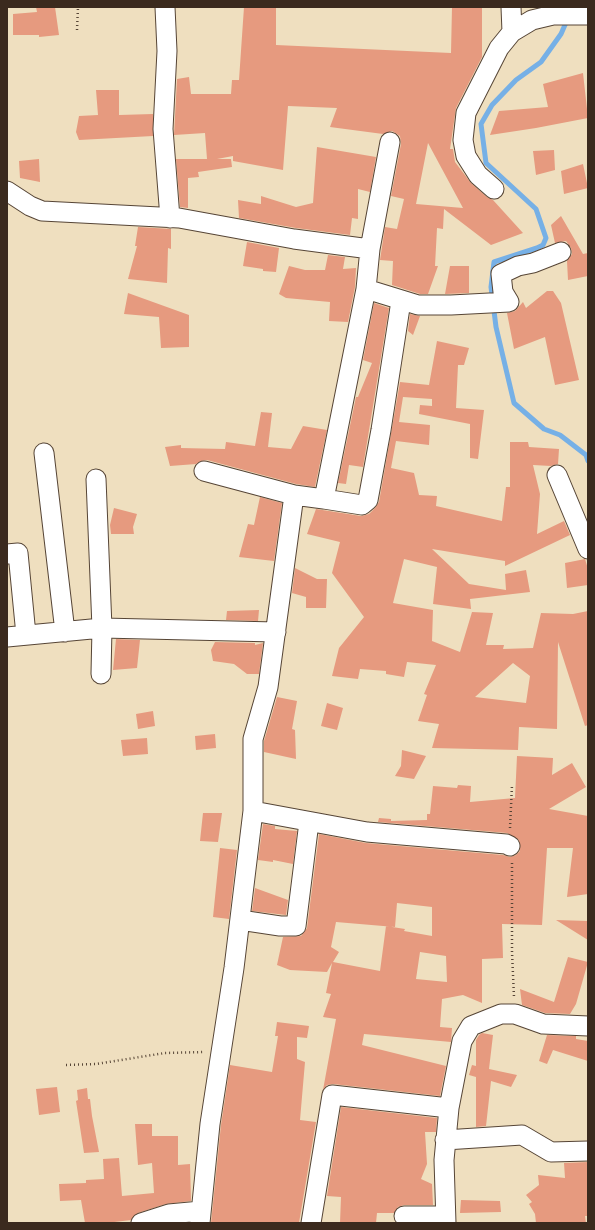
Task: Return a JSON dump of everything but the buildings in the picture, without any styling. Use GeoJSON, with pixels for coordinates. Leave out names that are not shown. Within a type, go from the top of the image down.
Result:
{"type":"FeatureCollection","features":[{"type":"Feature","properties":{"kind":"street"},"geometry":{"type":"LineString","coordinates":[[165,7],[167,51],[163,129],[170,218]]}},
{"type":"Feature","properties":{"kind":"street"},"geometry":{"type":"LineString","coordinates":[[511,7],[512,32]]}},
{"type":"Feature","properties":{"kind":"street"},"geometry":{"type":"LineString","coordinates":[[494,189],[478,175],[466,156],[463,140],[466,113],[499,48],[512,32],[532,20],[553,15],[588,15]]}},
{"type":"Feature","properties":{"kind":"street"},"geometry":{"type":"LineString","coordinates":[[324,499],[366,290],[370,249],[390,142]]}},
{"type":"Feature","properties":{"kind":"street"},"geometry":{"type":"LineString","coordinates":[[7,190],[30,206],[42,211],[170,218],[294,239],[370,249]]}},
{"type":"Feature","properties":{"kind":"street"},"geometry":{"type":"LineString","coordinates":[[366,290],[418,305],[438,306],[509,302],[503,292],[501,274],[518,266],[533,263],[561,252]]}},
{"type":"Feature","properties":{"kind":"street"},"geometry":{"type":"LineString","coordinates":[[204,471],[294,495],[362,505],[368,500],[381,430],[401,301]]}},
{"type":"Feature","properties":{"kind":"street"},"geometry":{"type":"LineString","coordinates":[[44,453],[65,632]]}},
{"type":"Feature","properties":{"kind":"street"},"geometry":{"type":"LineString","coordinates":[[557,475],[588,549]]}},
{"type":"Feature","properties":{"kind":"street"},"geometry":{"type":"LineString","coordinates":[[96,479],[102,628],[101,674]]}},
{"type":"Feature","properties":{"kind":"street"},"geometry":{"type":"LineString","coordinates":[[141,1223],[168,1214],[201,1217],[210,1124],[240,920],[253,811],[253,738],[267,693],[294,495]]}},
{"type":"Feature","properties":{"kind":"street"},"geometry":{"type":"LineString","coordinates":[[7,554],[18,553],[14,593],[16,636],[102,628],[276,632]]}},
{"type":"Feature","properties":{"kind":"street"},"geometry":{"type":"LineString","coordinates":[[253,811],[367,832],[506,844],[510,846]]}},
{"type":"Feature","properties":{"kind":"street"},"geometry":{"type":"LineString","coordinates":[[240,920],[280,926],[296,926],[309,822]]}},
{"type":"Feature","properties":{"kind":"street"},"geometry":{"type":"LineString","coordinates":[[404,1216],[445,1219],[445,1140],[449,1108],[462,1041],[471,1026],[501,1014],[516,1014],[543,1024],[588,1026]]}},
{"type":"Feature","properties":{"kind":"street"},"geometry":{"type":"LineString","coordinates":[[311,1223],[332,1095],[449,1108]]}},
{"type":"Feature","properties":{"kind":"street"},"geometry":{"type":"LineString","coordinates":[[445,1140],[518,1135],[530,1139],[551,1152],[588,1151]]}},
{"type":"Feature","properties":{"kind":"path"},"geometry":{"type":"LineString","coordinates":[[77,30],[78,7]]}},
{"type":"Feature","properties":{"kind":"path"},"geometry":{"type":"LineString","coordinates":[[512,785],[510,846],[512,852],[512,952],[516,1014]]}},
{"type":"Feature","properties":{"kind":"path"},"geometry":{"type":"LineString","coordinates":[[66,1065],[96,1064],[165,1053],[220,1054]]}},
{"type":"Feature","properties":{"kind":"waterway"},"geometry":{"type":"LineString","coordinates":[[568,18],[561,34],[541,62],[516,80],[492,105],[481,124],[486,163],[536,209],[546,238],[543,245],[537,248],[494,262],[491,287],[496,327],[514,403],[544,429],[560,435],[586,455],[588,461]]}}]}
